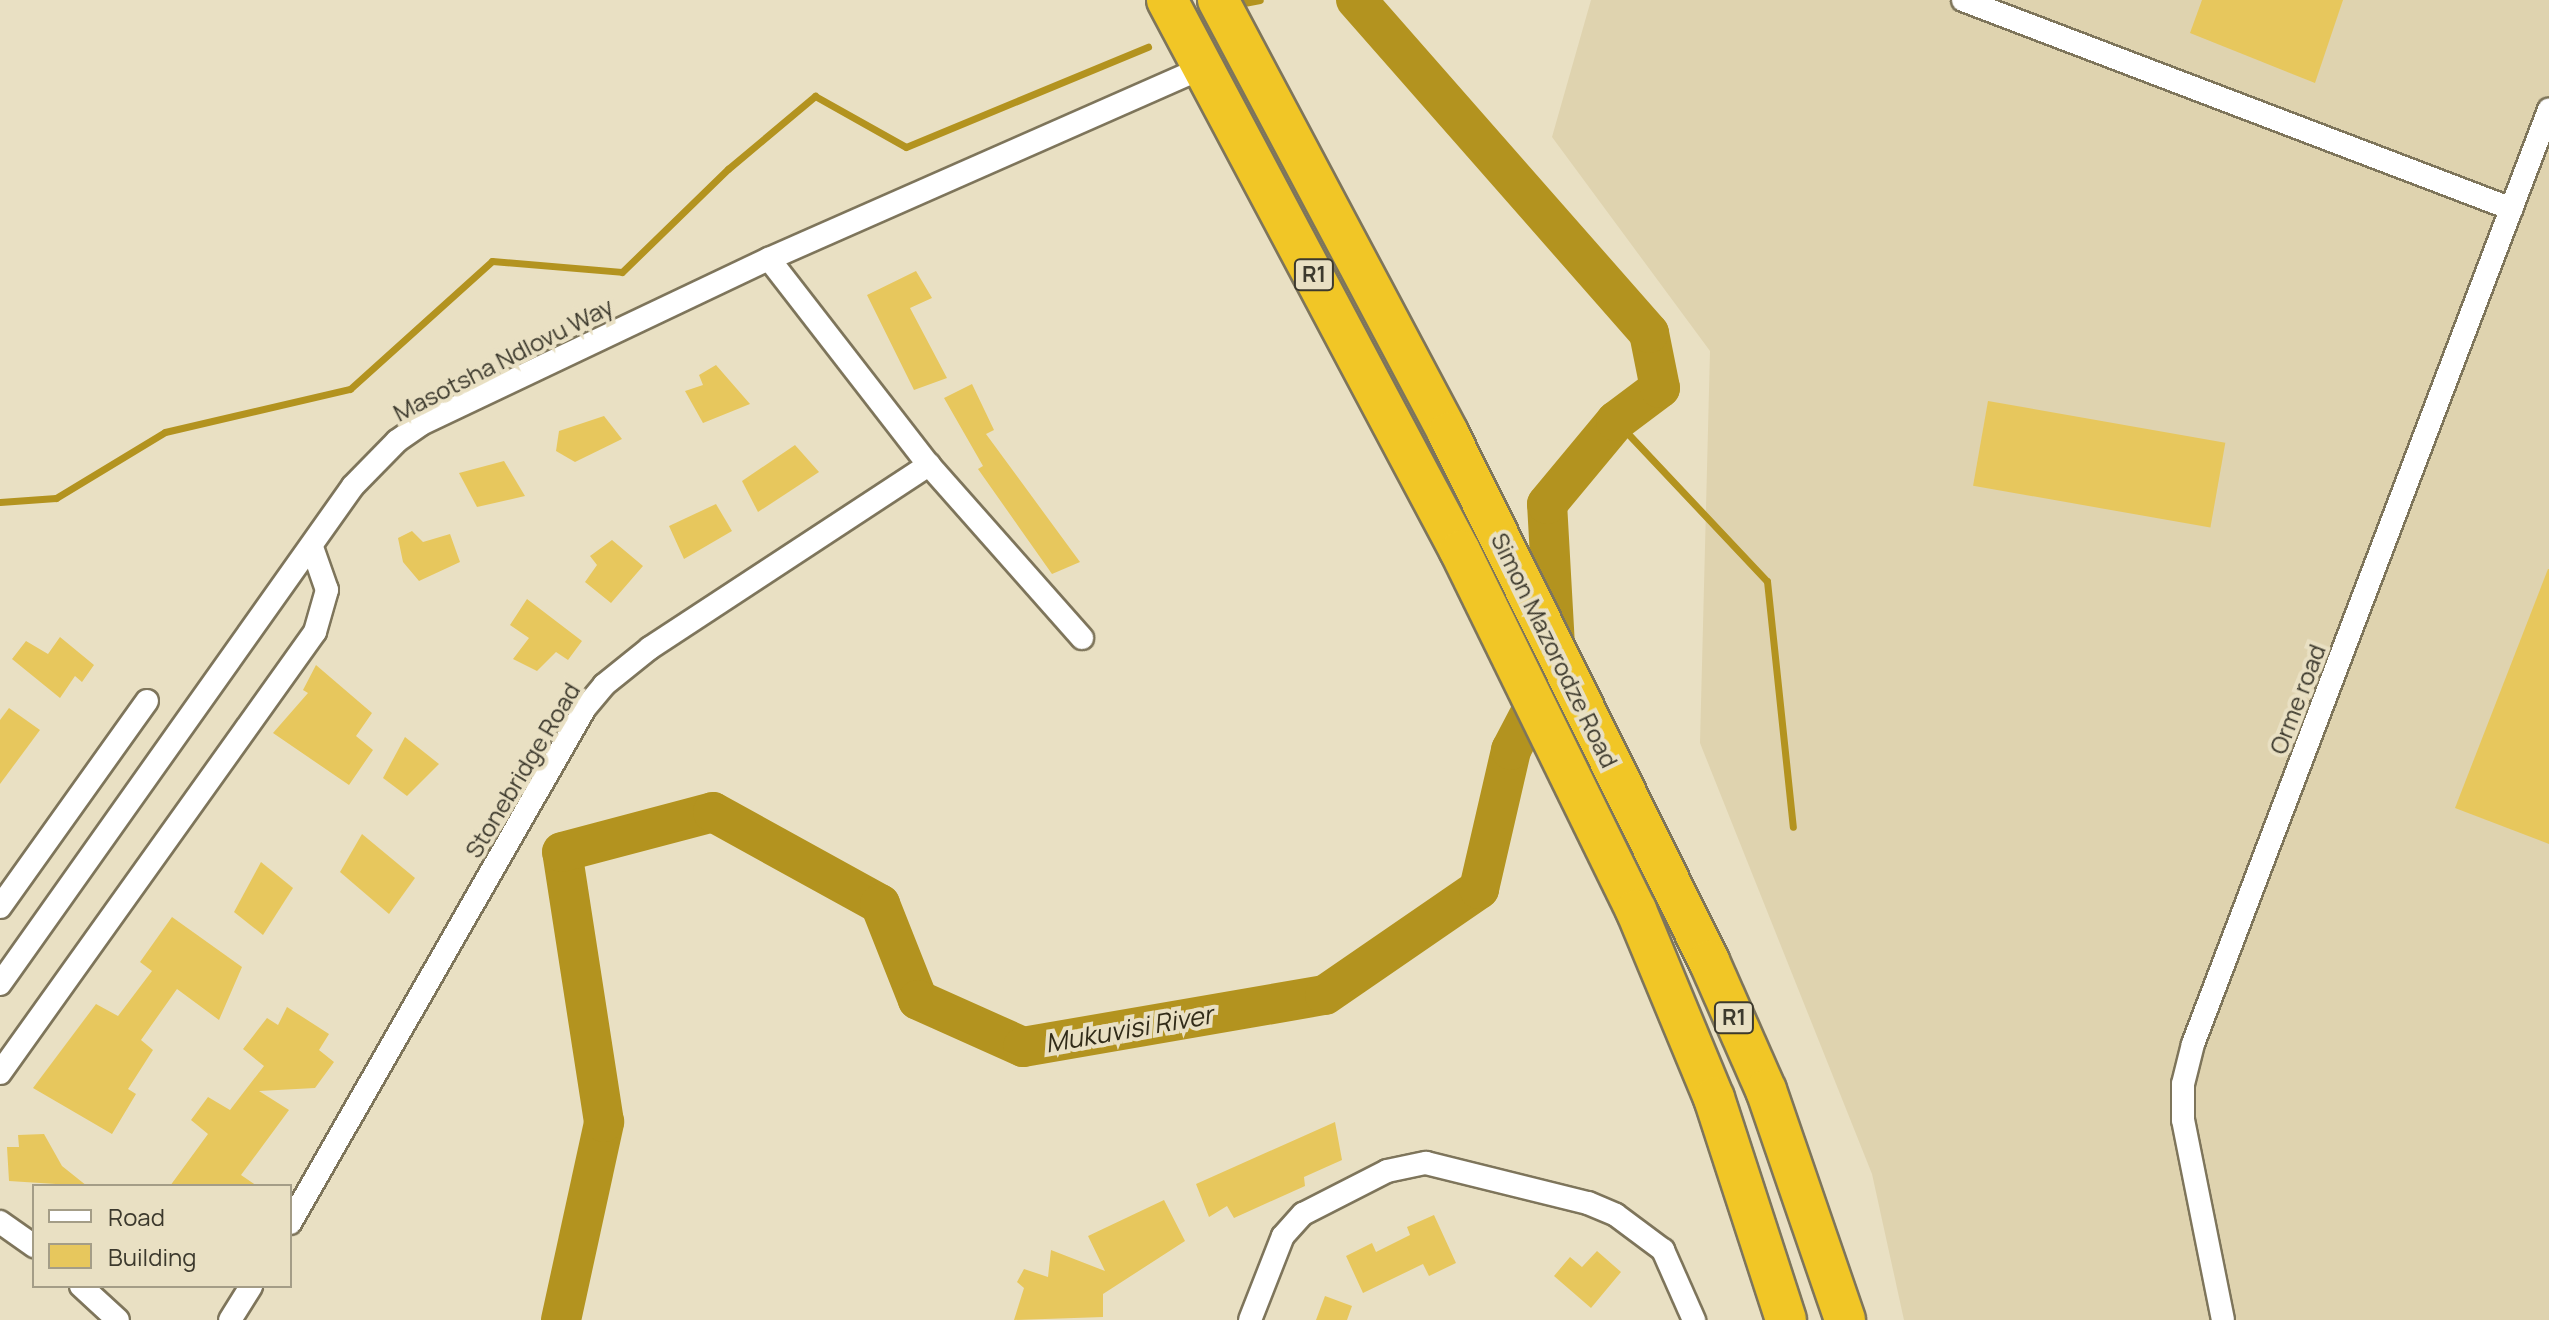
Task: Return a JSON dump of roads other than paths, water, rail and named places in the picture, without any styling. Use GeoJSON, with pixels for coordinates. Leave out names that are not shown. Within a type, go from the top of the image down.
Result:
{"type":"FeatureCollection","features":[{"type":"Feature","properties":{"kind":"highway","name":"Simon Mazorodze Road"},"geometry":{"type":"LineString","coordinates":[[1167,0],[1460,551],[1553,750],[1672,987],[1752,1204],[1786,1320]]}},
{"type":"Feature","properties":{"kind":"highway","name":"Simon Mazorodze Road"},"geometry":{"type":"LineString","coordinates":[[1218,0],[1594,727],[1766,1090],[1845,1320]]}},
{"type":"Feature","properties":{"kind":"street"},"geometry":{"type":"LineString","coordinates":[[1963,0],[2512,209]]}},
{"type":"Feature","properties":{"kind":"street","name":"Masotsha Ndlovu Way"},"geometry":{"type":"LineString","coordinates":[[0,984],[313,550],[372,463],[421,424],[769,259],[1203,68]]}},
{"type":"Feature","properties":{"kind":"street","name":"Orme road"},"geometry":{"type":"LineString","coordinates":[[2223,1320],[2183,1120],[2183,1084],[2193,1044],[2549,110]]}},
{"type":"Feature","properties":{"kind":"street"},"geometry":{"type":"LineString","coordinates":[[769,259],[929,465],[1082,638]]}},
{"type":"Feature","properties":{"kind":"street","name":"Stonebridge Road"},"geometry":{"type":"LineString","coordinates":[[292,1220],[585,708],[604,685],[650,648],[929,465]]}},
{"type":"Feature","properties":{"kind":"street"},"geometry":{"type":"LineString","coordinates":[[0,1073],[315,632],[327,590],[313,550]]}},
{"type":"Feature","properties":{"kind":"street"},"geometry":{"type":"LineString","coordinates":[[0,907],[147,701]]}},
{"type":"Feature","properties":{"kind":"street"},"geometry":{"type":"LineString","coordinates":[[1250,1320],[1283,1236],[1303,1214],[1387,1171],[1426,1163],[1588,1203],[1616,1215],[1663,1250],[1694,1320]]}},
{"type":"Feature","properties":{"kind":"street"},"geometry":{"type":"LineString","coordinates":[[0,1222],[32,1245]]}},
{"type":"Feature","properties":{"kind":"street"},"geometry":{"type":"LineString","coordinates":[[83,1288],[118,1320]]}},
{"type":"Feature","properties":{"kind":"street"},"geometry":{"type":"LineString","coordinates":[[230,1320],[250,1288]]}},
{"type":"Feature","properties":{"kind":"waterway"},"geometry":{"type":"LineString","coordinates":[[1244,3],[1260,0]]}},
{"type":"Feature","properties":{"kind":"waterway","name":"Mukuvisi River"},"geometry":{"type":"LineString","coordinates":[[561,1320],[604,1122],[562,852],[713,812],[880,904],[918,1000],[1023,1047],[1325,995],[1479,889],[1511,750],[1556,664],[1547,504],[1616,421],[1660,388],[1649,333],[1356,0]]}},
{"type":"Feature","properties":{"kind":"waterway"},"geometry":{"type":"LineString","coordinates":[[0,502],[56,498],[165,432],[350,389],[492,261],[622,272],[728,169],[815,96],[906,147],[1148,47]]}},
{"type":"Feature","properties":{"kind":"waterway"},"geometry":{"type":"LineString","coordinates":[[1616,421],[1767,581],[1793,827]]}}]}
